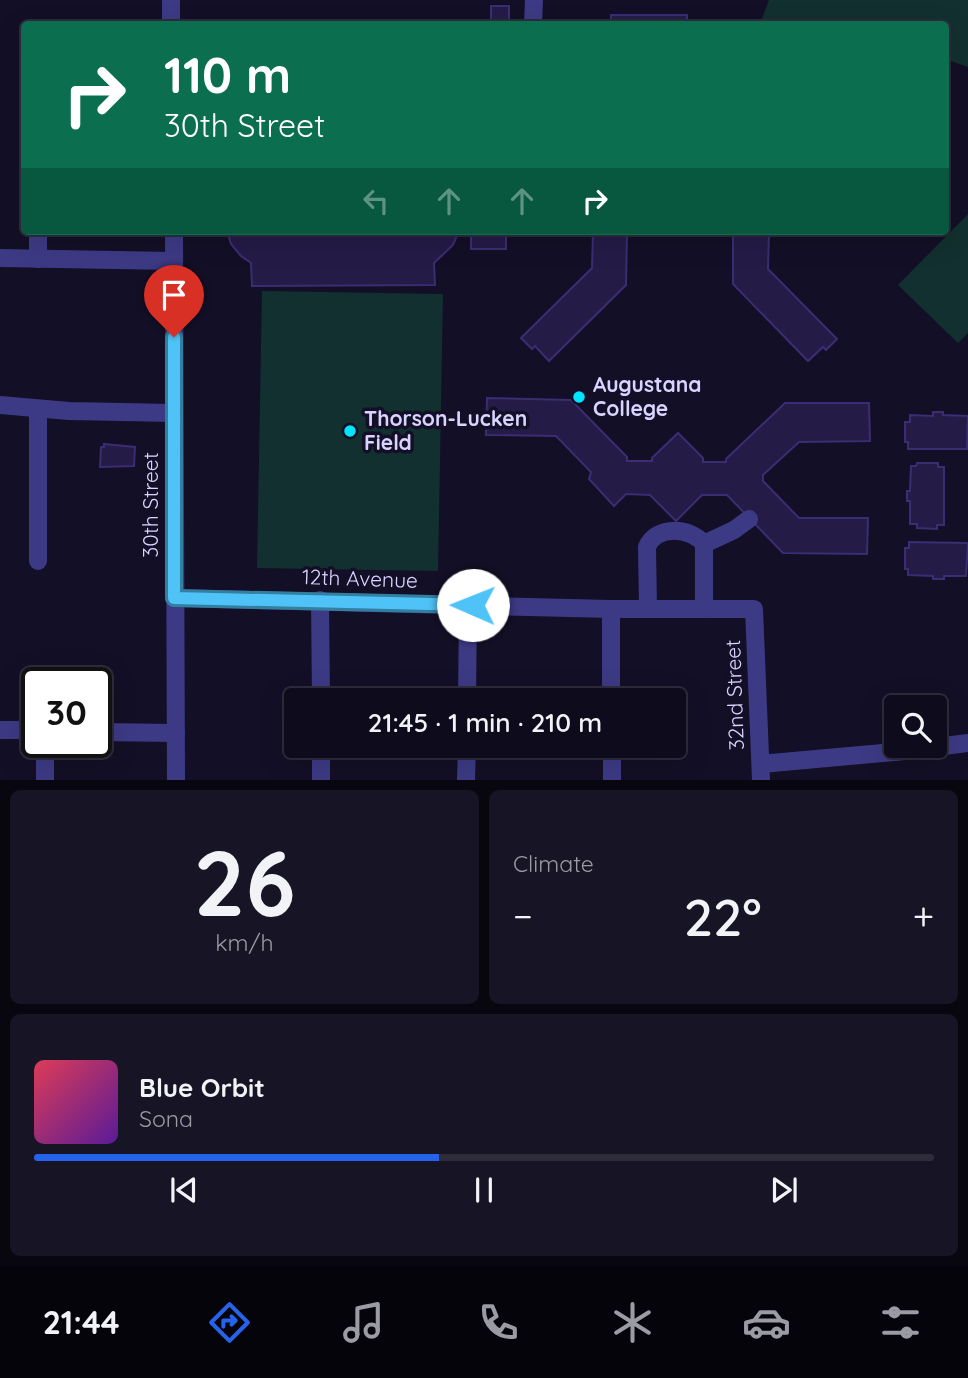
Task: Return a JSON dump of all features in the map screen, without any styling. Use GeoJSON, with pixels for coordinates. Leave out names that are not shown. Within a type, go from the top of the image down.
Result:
{"type":"FeatureCollection","features":[{"type":"Feature","properties":{"kind":"street"},"geometry":{"type":"LineString","coordinates":[[171,0],[171,21]]}},
{"type":"Feature","properties":{"kind":"street"},"geometry":{"type":"LineString","coordinates":[[533,21],[534,0]]}},
{"type":"Feature","properties":{"kind":"street"},"geometry":{"type":"LineString","coordinates":[[38,235],[38,259]]}},
{"type":"Feature","properties":{"kind":"street","name":"30th Street"},"geometry":{"type":"LineString","coordinates":[[174,235],[176,779]]}},
{"type":"Feature","properties":{"kind":"street"},"geometry":{"type":"LineString","coordinates":[[0,258],[174,261]]}},
{"type":"Feature","properties":{"kind":"street"},"geometry":{"type":"LineString","coordinates":[[0,405],[38,409],[174,413]]}},
{"type":"Feature","properties":{"kind":"street"},"geometry":{"type":"LineString","coordinates":[[38,409],[38,561]]}},
{"type":"Feature","properties":{"kind":"street"},"geometry":{"type":"LineString","coordinates":[[704,544],[734,530],[749,519]]}},
{"type":"Feature","properties":{"kind":"street"},"geometry":{"type":"LineString","coordinates":[[648,609],[647,547],[650,540],[663,532],[689,532],[695,534],[704,544],[705,609]]}},
{"type":"Feature","properties":{"kind":"street","name":"12th Avenue"},"geometry":{"type":"LineString","coordinates":[[174,598],[611,609],[754,609]]}},
{"type":"Feature","properties":{"kind":"street"},"geometry":{"type":"LineString","coordinates":[[320,600],[321,688]]}},
{"type":"Feature","properties":{"kind":"street"},"geometry":{"type":"LineString","coordinates":[[467,605],[467,688]]}},
{"type":"Feature","properties":{"kind":"street"},"geometry":{"type":"LineString","coordinates":[[611,609],[611,688]]}},
{"type":"Feature","properties":{"kind":"street","name":"32nd Street"},"geometry":{"type":"LineString","coordinates":[[754,609],[761,772]]}},
{"type":"Feature","properties":{"kind":"street"},"geometry":{"type":"LineString","coordinates":[[0,730],[21,730]]}},
{"type":"Feature","properties":{"kind":"street"},"geometry":{"type":"LineString","coordinates":[[112,732],[176,733]]}},
{"type":"Feature","properties":{"kind":"street"},"geometry":{"type":"LineString","coordinates":[[761,772],[968,743]]}},
{"type":"Feature","properties":{"kind":"street"},"geometry":{"type":"LineString","coordinates":[[45,758],[45,779]]}},
{"type":"Feature","properties":{"kind":"street"},"geometry":{"type":"LineString","coordinates":[[321,758],[321,779]]}},
{"type":"Feature","properties":{"kind":"street"},"geometry":{"type":"LineString","coordinates":[[466,779],[467,758]]}},
{"type":"Feature","properties":{"kind":"street"},"geometry":{"type":"LineString","coordinates":[[612,758],[612,779]]}},
{"type":"Feature","properties":{"kind":"green space"},"geometry":{"type":"Polygon","coordinates":[[[769,0],[968,0],[968,67],[949,60],[949,21],[761,21],[769,0]]]}},
{"type":"Feature","properties":{"kind":"green space"},"geometry":{"type":"Polygon","coordinates":[[[968,214],[968,333],[958,343],[898,285],[968,214]]]}},
{"type":"Feature","properties":{"kind":"green space","name":"Thorson-Lucken Field"},"geometry":{"type":"Polygon","coordinates":[[[262,291],[443,294],[438,571],[257,568],[262,291]]]}},
{"type":"Feature","properties":{"kind":"building"},"geometry":{"type":"Polygon","coordinates":[[[491,6],[509,6],[509,21],[491,21],[491,6]]]}},
{"type":"Feature","properties":{"kind":"building"},"geometry":{"type":"Polygon","coordinates":[[[611,15],[687,15],[687,21],[611,21],[611,15]]]}},
{"type":"Feature","properties":{"kind":"building"},"geometry":{"type":"Polygon","coordinates":[[[228,235],[457,235],[453,245],[434,263],[435,285],[252,286],[251,263],[231,244],[228,235]]]}},
{"type":"Feature","properties":{"kind":"building"},"geometry":{"type":"Polygon","coordinates":[[[471,235],[506,235],[506,249],[471,249],[471,235]]]}},
{"type":"Feature","properties":{"kind":"building"},"geometry":{"type":"Polygon","coordinates":[[[593,235],[627,235],[626,285],[549,361],[535,346],[532,349],[521,338],[592,268],[593,235]]]}},
{"type":"Feature","properties":{"kind":"building"},"geometry":{"type":"Polygon","coordinates":[[[733,235],[769,235],[768,269],[837,339],[826,350],[823,347],[808,361],[733,284],[733,235]]]}},
{"type":"Feature","properties":{"kind":"building"},"geometry":{"type":"Polygon","coordinates":[[[487,398],[571,400],[627,457],[627,461],[652,461],[678,433],[703,458],[703,462],[726,462],[726,459],[785,403],[869,403],[870,441],[799,442],[763,475],[763,481],[799,518],[868,518],[867,554],[783,553],[727,495],[702,495],[676,521],[650,495],[626,494],[614,506],[589,479],[591,472],[556,436],[486,435],[487,398]]]}},
{"type":"Feature","properties":{"kind":"building"},"geometry":{"type":"Polygon","coordinates":[[[933,412],[968,416],[967,449],[908,449],[908,442],[905,442],[905,422],[910,422],[910,415],[933,416],[933,412]]]}},
{"type":"Feature","properties":{"kind":"building"},"geometry":{"type":"Polygon","coordinates":[[[104,444],[135,447],[134,466],[100,467],[101,447],[104,447],[104,444]]]}},
{"type":"Feature","properties":{"kind":"building"},"geometry":{"type":"Polygon","coordinates":[[[917,463],[938,463],[938,467],[944,467],[944,525],[937,525],[937,529],[917,528],[917,524],[910,524],[907,491],[910,491],[911,466],[916,466],[917,463]]]}},
{"type":"Feature","properties":{"kind":"building"},"geometry":{"type":"Polygon","coordinates":[[[909,542],[968,543],[966,576],[933,579],[933,576],[908,575],[908,569],[905,569],[905,548],[909,548],[909,542]]]}},
{"type":"Feature","properties":{"kind":"place","name":"Augustana College"},"geometry":{"type":"Point","coordinates":[579,397]}},
{"type":"Feature","properties":{"kind":"place","name":"Thorson-Lucken Field"},"geometry":{"type":"Point","coordinates":[350,431]}},
{"type":"Feature","properties":{"kind":"route"},"geometry":{"type":"LineString","coordinates":[[174,337],[174,598],[473,605]]}}]}
